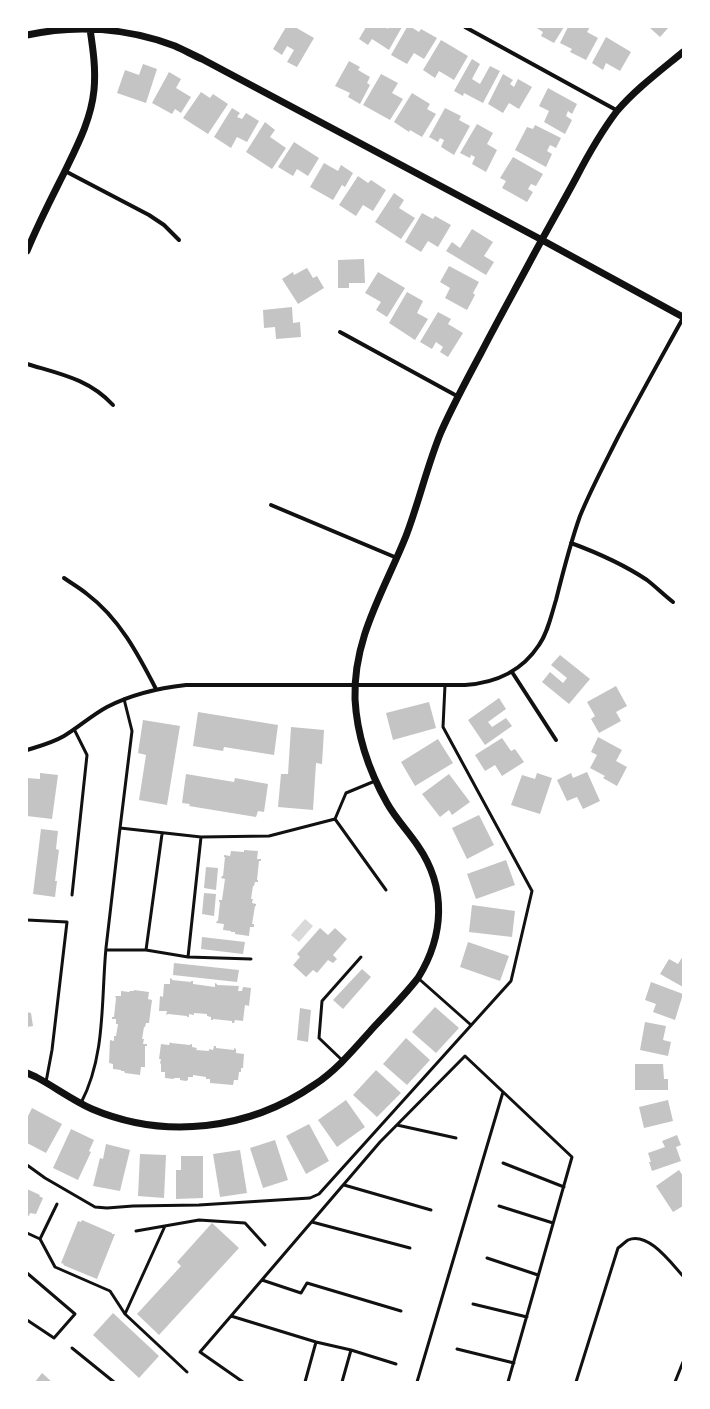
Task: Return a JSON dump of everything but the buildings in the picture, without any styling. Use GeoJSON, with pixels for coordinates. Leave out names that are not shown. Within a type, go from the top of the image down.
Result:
{"type":"FeatureCollection","features":[{"type":"Feature","properties":{"kind":"street"},"geometry":{"type":"LineString","coordinates":[[465,27],[618,111]]}},
{"type":"Feature","properties":{"kind":"street"},"geometry":{"type":"LineString","coordinates":[[27,251],[37,227],[83,135],[91,111],[95,68],[90,28]]}},
{"type":"Feature","properties":{"kind":"street"},"geometry":{"type":"LineString","coordinates":[[27,35],[63,29],[90,28],[123,30],[175,46],[542,240],[683,317],[597,478],[580,516],[548,628],[540,645],[532,655],[512,672],[495,680],[480,684],[186,685],[156,689],[124,699],[108,707],[64,736],[47,744],[27,750]]}},
{"type":"Feature","properties":{"kind":"street"},"geometry":{"type":"LineString","coordinates":[[27,1073],[93,1109],[142,1124],[182,1127],[218,1124],[241,1120],[260,1114],[289,1101],[320,1081],[343,1061],[418,978],[434,946],[437,932],[439,916],[436,887],[428,863],[418,846],[397,819],[375,781],[363,747],[355,701],[355,685],[358,661],[366,627],[410,526],[431,459],[458,396],[590,151],[618,111],[642,85],[683,52]]}},
{"type":"Feature","properties":{"kind":"street"},"geometry":{"type":"LineString","coordinates":[[65,171],[149,215],[179,240]]}},
{"type":"Feature","properties":{"kind":"street"},"geometry":{"type":"LineString","coordinates":[[340,332],[458,396]]}},
{"type":"Feature","properties":{"kind":"street"},"geometry":{"type":"LineString","coordinates":[[27,364],[81,381],[99,392],[113,405]]}},
{"type":"Feature","properties":{"kind":"street"},"geometry":{"type":"LineString","coordinates":[[271,505],[397,558]]}},
{"type":"Feature","properties":{"kind":"street"},"geometry":{"type":"LineString","coordinates":[[571,544],[601,554],[627,567],[648,581],[673,602]]}},
{"type":"Feature","properties":{"kind":"street"},"geometry":{"type":"LineString","coordinates":[[64,578],[87,594],[106,610],[120,627],[136,651],[156,689]]}},
{"type":"Feature","properties":{"kind":"street"},"geometry":{"type":"LineString","coordinates":[[512,672],[556,740]]}},
{"type":"Feature","properties":{"kind":"lane"},"geometry":{"type":"LineString","coordinates":[[27,1165],[45,1178],[95,1207],[107,1208],[199,1205],[310,1198],[319,1194],[511,981],[532,891],[443,727],[444,685]]}},
{"type":"Feature","properties":{"kind":"lane"},"geometry":{"type":"LineString","coordinates":[[81,1103],[94,1072],[99,1047],[106,950],[132,730],[124,699]]}},
{"type":"Feature","properties":{"kind":"lane"},"geometry":{"type":"LineString","coordinates":[[72,895],[87,755],[74,729]]}},
{"type":"Feature","properties":{"kind":"lane"},"geometry":{"type":"LineString","coordinates":[[335,818],[346,793],[375,781]]}},
{"type":"Feature","properties":{"kind":"lane"},"geometry":{"type":"LineString","coordinates":[[120,828],[162,834],[201,837],[268,836],[335,818]]}},
{"type":"Feature","properties":{"kind":"lane"},"geometry":{"type":"LineString","coordinates":[[335,818],[386,890]]}},
{"type":"Feature","properties":{"kind":"lane"},"geometry":{"type":"LineString","coordinates":[[146,950],[162,834]]}},
{"type":"Feature","properties":{"kind":"lane"},"geometry":{"type":"LineString","coordinates":[[188,956],[201,837]]}},
{"type":"Feature","properties":{"kind":"lane"},"geometry":{"type":"LineString","coordinates":[[27,920],[67,922],[52,1050],[46,1082]]}},
{"type":"Feature","properties":{"kind":"lane"},"geometry":{"type":"LineString","coordinates":[[106,950],[146,950],[188,956],[252,960]]}},
{"type":"Feature","properties":{"kind":"lane"},"geometry":{"type":"LineString","coordinates":[[343,1061],[319,1038],[322,1001],[361,957]]}},
{"type":"Feature","properties":{"kind":"lane"},"geometry":{"type":"LineString","coordinates":[[418,978],[471,1025]]}},
{"type":"Feature","properties":{"kind":"lane"},"geometry":{"type":"LineString","coordinates":[[243,1382],[200,1352],[380,1142],[465,1056],[572,1157],[508,1382]]}},
{"type":"Feature","properties":{"kind":"lane"},"geometry":{"type":"LineString","coordinates":[[417,1382],[503,1092]]}},
{"type":"Feature","properties":{"kind":"lane"},"geometry":{"type":"LineString","coordinates":[[397,1125],[456,1138]]}},
{"type":"Feature","properties":{"kind":"lane"},"geometry":{"type":"LineString","coordinates":[[504,1163],[564,1187]]}},
{"type":"Feature","properties":{"kind":"lane"},"geometry":{"type":"LineString","coordinates":[[344,1185],[431,1210]]}},
{"type":"Feature","properties":{"kind":"lane"},"geometry":{"type":"LineString","coordinates":[[40,1238],[57,1204]]}},
{"type":"Feature","properties":{"kind":"lane"},"geometry":{"type":"LineString","coordinates":[[499,1206],[553,1223]]}},
{"type":"Feature","properties":{"kind":"lane"},"geometry":{"type":"LineString","coordinates":[[136,1231],[199,1220],[245,1222],[265,1245]]}},
{"type":"Feature","properties":{"kind":"lane"},"geometry":{"type":"LineString","coordinates":[[312,1222],[410,1248]]}},
{"type":"Feature","properties":{"kind":"lane"},"geometry":{"type":"LineString","coordinates":[[125,1314],[165,1226]]}},
{"type":"Feature","properties":{"kind":"lane"},"geometry":{"type":"LineString","coordinates":[[27,1233],[40,1238],[55,1267],[110,1291],[125,1314],[187,1372]]}},
{"type":"Feature","properties":{"kind":"lane"},"geometry":{"type":"LineString","coordinates":[[576,1382],[618,1248],[628,1240],[641,1239],[653,1244],[683,1276]]}},
{"type":"Feature","properties":{"kind":"lane"},"geometry":{"type":"LineString","coordinates":[[487,1258],[538,1275]]}},
{"type":"Feature","properties":{"kind":"lane"},"geometry":{"type":"LineString","coordinates":[[27,1273],[75,1314],[54,1338],[27,1320]]}},
{"type":"Feature","properties":{"kind":"lane"},"geometry":{"type":"LineString","coordinates":[[262,1280],[300,1293],[307,1283],[401,1311]]}},
{"type":"Feature","properties":{"kind":"lane"},"geometry":{"type":"LineString","coordinates":[[473,1304],[526,1317]]}},
{"type":"Feature","properties":{"kind":"lane"},"geometry":{"type":"LineString","coordinates":[[231,1316],[316,1342],[351,1350],[396,1364]]}},
{"type":"Feature","properties":{"kind":"lane"},"geometry":{"type":"LineString","coordinates":[[304,1382],[316,1342]]}},
{"type":"Feature","properties":{"kind":"lane"},"geometry":{"type":"LineString","coordinates":[[72,1348],[114,1382]]}},
{"type":"Feature","properties":{"kind":"lane"},"geometry":{"type":"LineString","coordinates":[[457,1348],[514,1363]]}},
{"type":"Feature","properties":{"kind":"lane"},"geometry":{"type":"LineString","coordinates":[[342,1382],[351,1350]]}},
{"type":"Feature","properties":{"kind":"lane"},"geometry":{"type":"LineString","coordinates":[[674,1382],[683,1362]]}},
{"type":"Feature","properties":{"kind":"shaded area"},"geometry":{"type":"Polygon","coordinates":[[[305,919],[313,926],[299,942],[291,935],[305,919]]]}}]}
